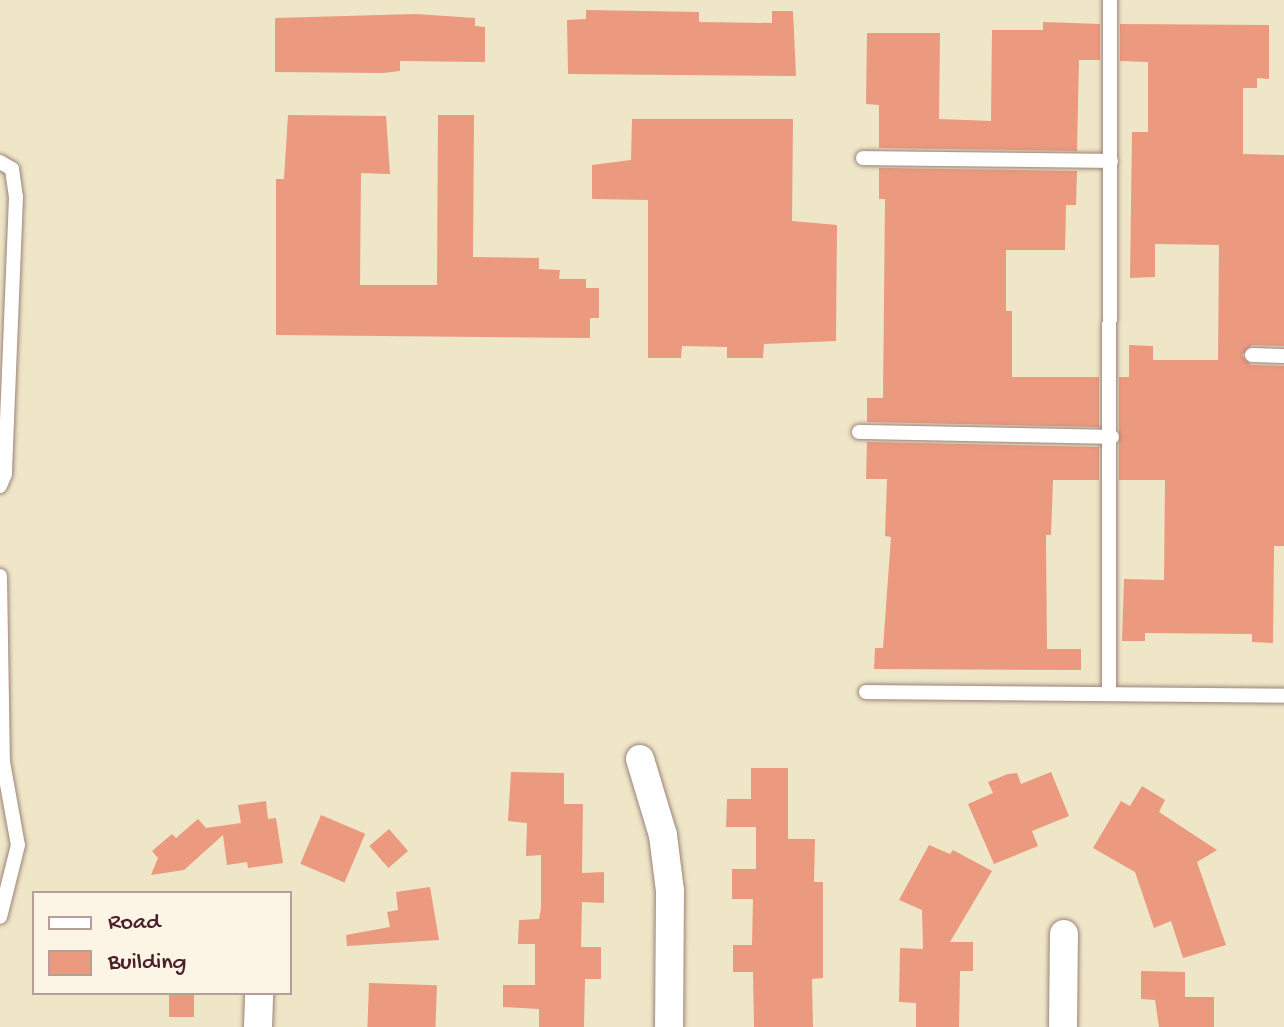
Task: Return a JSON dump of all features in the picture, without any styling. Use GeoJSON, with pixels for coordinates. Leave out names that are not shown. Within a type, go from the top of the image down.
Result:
{"type":"FeatureCollection","features":[{"type":"Feature","properties":{"kind":"street"},"geometry":{"type":"LineString","coordinates":[[640,759],[663,835],[670,891],[669,1027]]}},
{"type":"Feature","properties":{"kind":"street"},"geometry":{"type":"LineString","coordinates":[[1063,1027],[1064,934]]}},
{"type":"Feature","properties":{"kind":"street"},"geometry":{"type":"LineString","coordinates":[[258,1027],[259,995]]}},
{"type":"Feature","properties":{"kind":"lane"},"geometry":{"type":"LineString","coordinates":[[1109,692],[1112,437],[1110,0]]}},
{"type":"Feature","properties":{"kind":"lane"},"geometry":{"type":"LineString","coordinates":[[863,158],[1111,161]]}},
{"type":"Feature","properties":{"kind":"lane"},"geometry":{"type":"LineString","coordinates":[[0,162],[12,169],[16,197],[0,486]]}},
{"type":"Feature","properties":{"kind":"lane"},"geometry":{"type":"LineString","coordinates":[[1252,355],[1284,356]]}},
{"type":"Feature","properties":{"kind":"lane"},"geometry":{"type":"LineString","coordinates":[[859,432],[1112,437]]}},
{"type":"Feature","properties":{"kind":"lane"},"geometry":{"type":"LineString","coordinates":[[0,576],[3,762],[18,845],[0,917]]}},
{"type":"Feature","properties":{"kind":"lane"},"geometry":{"type":"LineString","coordinates":[[866,692],[1284,696]]}},
{"type":"Feature","properties":{"kind":"building"},"geometry":{"type":"Polygon","coordinates":[[[586,10],[699,12],[699,22],[772,23],[772,11],[793,11],[796,76],[568,74],[567,20],[586,19],[586,10]]]}},
{"type":"Feature","properties":{"kind":"building"},"geometry":{"type":"Polygon","coordinates":[[[416,14],[475,18],[475,26],[485,27],[485,62],[400,61],[400,71],[383,73],[275,72],[275,18],[416,14]]]}},
{"type":"Feature","properties":{"kind":"building"},"geometry":{"type":"Polygon","coordinates":[[[1043,22],[1100,24],[1100,60],[1079,60],[1077,151],[879,148],[879,105],[866,104],[867,33],[940,33],[939,119],[991,121],[992,30],[1043,30],[1043,22]]]}},
{"type":"Feature","properties":{"kind":"building"},"geometry":{"type":"Polygon","coordinates":[[[1120,24],[1269,25],[1269,79],[1257,78],[1257,88],[1243,88],[1243,154],[1284,155],[1284,346],[1252,345],[1242,355],[1251,365],[1284,366],[1284,546],[1274,546],[1273,643],[1252,642],[1252,634],[1145,633],[1145,641],[1122,641],[1124,579],[1164,580],[1165,480],[1119,480],[1119,377],[1129,377],[1129,345],[1153,346],[1153,360],[1218,360],[1219,245],[1155,244],[1155,277],[1130,278],[1132,132],[1148,132],[1148,62],[1120,61],[1120,24]]]}},
{"type":"Feature","properties":{"kind":"building"},"geometry":{"type":"Polygon","coordinates":[[[288,115],[386,116],[390,174],[361,173],[360,285],[437,285],[438,115],[474,115],[473,257],[539,258],[539,269],[560,270],[559,279],[586,279],[586,288],[599,288],[599,318],[590,318],[590,338],[276,335],[276,179],[284,179],[288,115]]]}},
{"type":"Feature","properties":{"kind":"building"},"geometry":{"type":"Polygon","coordinates":[[[632,119],[793,119],[792,221],[837,225],[836,341],[764,344],[763,358],[727,358],[727,347],[682,346],[681,358],[648,358],[648,200],[592,199],[592,165],[631,160],[632,119]]]}},
{"type":"Feature","properties":{"kind":"building"},"geometry":{"type":"Polygon","coordinates":[[[879,168],[1077,171],[1076,205],[1066,205],[1065,250],[1006,250],[1006,311],[1012,311],[1012,377],[1099,377],[1099,427],[867,422],[867,398],[883,398],[885,199],[879,199],[879,168]]]}},
{"type":"Feature","properties":{"kind":"building"},"geometry":{"type":"Polygon","coordinates":[[[867,442],[1099,447],[1099,480],[1053,480],[1051,535],[1046,535],[1047,649],[1081,649],[1081,670],[874,669],[875,648],[883,648],[891,537],[885,536],[887,479],[866,479],[867,442]]]}},
{"type":"Feature","properties":{"kind":"building"},"geometry":{"type":"Polygon","coordinates":[[[751,768],[788,768],[788,839],[815,839],[814,882],[823,882],[823,978],[812,979],[813,1027],[754,1027],[753,972],[733,972],[733,945],[752,945],[753,899],[732,899],[732,869],[756,869],[756,827],[726,827],[727,799],[751,799],[751,768]]]}},
{"type":"Feature","properties":{"kind":"building"},"geometry":{"type":"Polygon","coordinates":[[[511,772],[564,773],[564,804],[583,804],[582,873],[604,872],[604,903],[582,902],[581,947],[601,947],[601,979],[585,979],[584,1027],[539,1027],[539,1009],[503,1007],[503,985],[535,985],[535,944],[518,944],[519,920],[539,919],[541,908],[541,855],[526,856],[527,823],[508,821],[511,772]]]}},
{"type":"Feature","properties":{"kind":"building"},"geometry":{"type":"Polygon","coordinates":[[[1051,772],[1069,816],[1032,831],[1038,846],[994,864],[968,804],[993,793],[988,782],[1008,774],[1017,773],[1021,784],[1051,772]]]}},
{"type":"Feature","properties":{"kind":"building"},"geometry":{"type":"Polygon","coordinates":[[[1142,786],[1165,800],[1159,812],[1217,850],[1197,862],[1226,945],[1183,958],[1171,921],[1154,928],[1135,872],[1093,848],[1121,801],[1130,806],[1142,786]]]}},
{"type":"Feature","properties":{"kind":"building"},"geometry":{"type":"Polygon","coordinates":[[[266,801],[268,819],[276,818],[283,863],[248,868],[247,862],[227,865],[223,835],[184,870],[151,875],[158,858],[152,851],[172,834],[176,838],[198,819],[206,828],[241,823],[238,805],[266,801]]]}},
{"type":"Feature","properties":{"kind":"building"},"geometry":{"type":"Polygon","coordinates":[[[321,815],[365,834],[344,883],[300,864],[321,815]]]}},
{"type":"Feature","properties":{"kind":"building"},"geometry":{"type":"Polygon","coordinates":[[[389,829],[408,851],[388,868],[369,846],[389,829]]]}},
{"type":"Feature","properties":{"kind":"building"},"geometry":{"type":"Polygon","coordinates":[[[929,845],[950,854],[953,850],[992,871],[950,942],[973,942],[973,971],[960,971],[959,1027],[916,1027],[916,1003],[899,1002],[900,948],[923,949],[922,910],[899,900],[929,845]]]}},
{"type":"Feature","properties":{"kind":"building"},"geometry":{"type":"Polygon","coordinates":[[[430,887],[439,940],[347,946],[346,935],[390,927],[387,912],[398,910],[396,892],[430,887]]]}},
{"type":"Feature","properties":{"kind":"building"},"geometry":{"type":"Polygon","coordinates":[[[1141,971],[1185,972],[1185,997],[1214,997],[1214,1027],[1159,1027],[1155,1000],[1141,999],[1141,971]]]}},
{"type":"Feature","properties":{"kind":"building"},"geometry":{"type":"Polygon","coordinates":[[[369,983],[437,985],[436,1027],[367,1027],[369,983]]]}},
{"type":"Feature","properties":{"kind":"building"},"geometry":{"type":"Polygon","coordinates":[[[169,995],[194,995],[194,1017],[169,1017],[169,995]]]}}]}
